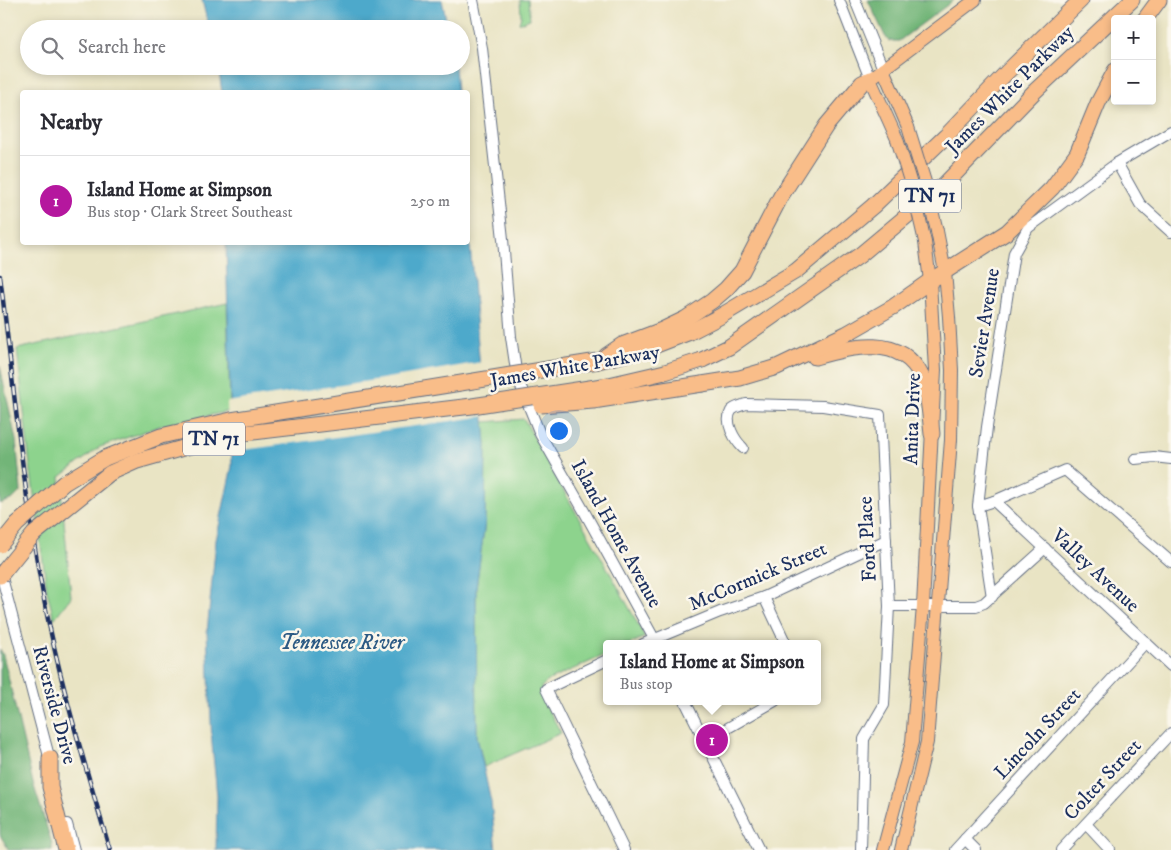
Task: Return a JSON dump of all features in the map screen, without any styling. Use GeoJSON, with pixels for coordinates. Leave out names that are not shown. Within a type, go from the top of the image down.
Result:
{"type":"FeatureCollection","features":[{"type":"Feature","properties":{"kind":"highway","name":"James White Parkway"},"geometry":{"type":"LineString","coordinates":[[0,545],[17,524],[64,483],[105,458],[161,436],[231,420],[598,361],[622,345],[662,330],[687,325],[740,304],[796,270],[873,206],[1082,0]]}},
{"type":"Feature","properties":{"kind":"highway","name":"James White Parkway"},"geometry":{"type":"LineString","coordinates":[[0,576],[34,534],[110,474],[137,461],[229,435],[472,406],[609,386],[665,372],[702,360],[729,348],[860,255],[945,184],[1034,92],[1132,0]]}},
{"type":"Feature","properties":{"kind":"highway"},"geometry":{"type":"LineString","coordinates":[[1148,15],[1159,0]]}},
{"type":"Feature","properties":{"kind":"highway"},"geometry":{"type":"LineString","coordinates":[[687,325],[742,272],[781,196],[826,126],[862,83],[870,79]]}},
{"type":"Feature","properties":{"kind":"highway"},"geometry":{"type":"LineString","coordinates":[[777,367],[846,334],[893,307],[930,280],[1007,232],[1052,188],[1077,154],[1098,103],[1111,79]]}},
{"type":"Feature","properties":{"kind":"highway"},"geometry":{"type":"LineString","coordinates":[[472,406],[521,406],[593,401],[740,378],[843,349],[866,346],[892,349],[910,359],[922,378],[932,434]]}},
{"type":"Feature","properties":{"kind":"highway"},"geometry":{"type":"LineString","coordinates":[[50,758],[50,787],[66,850]]}},
{"type":"Feature","properties":{"kind":"main road"},"geometry":{"type":"LineString","coordinates":[[870,79],[975,0]]}},
{"type":"Feature","properties":{"kind":"main road","name":"Anita Drive"},"geometry":{"type":"LineString","coordinates":[[883,69],[908,127],[925,182],[937,231],[950,317],[952,370],[951,440],[928,742],[901,850]]}},
{"type":"Feature","properties":{"kind":"main road","name":"Anita Drive"},"geometry":{"type":"LineString","coordinates":[[870,79],[897,139],[914,194],[925,242],[930,280],[935,370],[924,606],[912,742],[882,850]]}},
{"type":"Feature","properties":{"kind":"street","name":"Island Home Avenue"},"geometry":{"type":"LineString","coordinates":[[473,0],[482,48],[503,239],[511,337],[517,377],[540,434],[655,640]]}},
{"type":"Feature","properties":{"kind":"street","name":"Anita Drive"},"geometry":{"type":"LineString","coordinates":[[839,0],[870,79]]}},
{"type":"Feature","properties":{"kind":"street","name":"Anita Drive"},"geometry":{"type":"LineString","coordinates":[[855,0],[883,69]]}},
{"type":"Feature","properties":{"kind":"street","name":"Sevier Avenue"},"geometry":{"type":"LineString","coordinates":[[992,597],[978,506],[987,427],[1014,253],[1028,228],[1117,163],[1171,132]]}},
{"type":"Feature","properties":{"kind":"street"},"geometry":{"type":"LineString","coordinates":[[1117,163],[1140,204],[1171,232]]}},
{"type":"Feature","properties":{"kind":"street","name":"Ford Place"},"geometry":{"type":"LineString","coordinates":[[743,448],[733,438],[729,419],[731,411],[736,407],[746,404],[823,406],[880,415],[888,606],[884,705],[864,739],[861,850]]}},
{"type":"Feature","properties":{"kind":"street"},"geometry":{"type":"LineString","coordinates":[[1135,459],[1154,457],[1171,459]]}},
{"type":"Feature","properties":{"kind":"street"},"geometry":{"type":"LineString","coordinates":[[978,506],[1065,470],[1171,562]]}},
{"type":"Feature","properties":{"kind":"street","name":"Valley Avenue"},"geometry":{"type":"LineString","coordinates":[[994,501],[1171,666]]}},
{"type":"Feature","properties":{"kind":"street","name":"McCormick Street"},"geometry":{"type":"LineString","coordinates":[[658,640],[720,612],[764,598],[886,540]]}},
{"type":"Feature","properties":{"kind":"street"},"geometry":{"type":"LineString","coordinates":[[888,606],[976,606],[992,597],[1045,548]]}},
{"type":"Feature","properties":{"kind":"street","name":"Riverside Drive"},"geometry":{"type":"LineString","coordinates":[[0,570],[74,850]]}},
{"type":"Feature","properties":{"kind":"street"},"geometry":{"type":"LineString","coordinates":[[764,598],[784,640]]}},
{"type":"Feature","properties":{"kind":"street","name":"Lincoln Street"},"geometry":{"type":"LineString","coordinates":[[955,850],[1146,642]]}},
{"type":"Feature","properties":{"kind":"street"},"geometry":{"type":"LineString","coordinates":[[603,662],[546,689],[624,850]]}},
{"type":"Feature","properties":{"kind":"street"},"geometry":{"type":"LineString","coordinates":[[687,705],[759,850]]}},
{"type":"Feature","properties":{"kind":"street"},"geometry":{"type":"LineString","coordinates":[[705,741],[767,705]]}},
{"type":"Feature","properties":{"kind":"street","name":"Colter Street"},"geometry":{"type":"LineString","coordinates":[[1061,850],[1171,733]]}},
{"type":"Feature","properties":{"kind":"street"},"geometry":{"type":"LineString","coordinates":[[1086,824],[1110,850]]}},
{"type":"Feature","properties":{"kind":"street"},"geometry":{"type":"LineString","coordinates":[[965,839],[976,850]]}},
{"type":"Feature","properties":{"kind":"green space"},"geometry":{"type":"Polygon","coordinates":[[[520,0],[528,0],[530,19],[519,23],[521,16],[520,0]]]}},
{"type":"Feature","properties":{"kind":"green space"},"geometry":{"type":"Polygon","coordinates":[[[868,0],[954,0],[899,41],[889,41],[868,0]]]}},
{"type":"Feature","properties":{"kind":"green space"},"geometry":{"type":"Polygon","coordinates":[[[227,303],[230,411],[160,426],[100,447],[60,477],[71,597],[54,619],[47,591],[17,349],[227,303]]]}},
{"type":"Feature","properties":{"kind":"green space"},"geometry":{"type":"Polygon","coordinates":[[[0,366],[16,440],[21,491],[13,499],[0,504],[0,366]]]}},
{"type":"Feature","properties":{"kind":"green space"},"geometry":{"type":"Polygon","coordinates":[[[524,419],[645,637],[638,640],[603,640],[603,656],[549,680],[541,687],[546,705],[561,733],[484,767],[477,737],[476,588],[485,522],[486,444],[484,422],[524,419]]]}},
{"type":"Feature","properties":{"kind":"green space"},"geometry":{"type":"Polygon","coordinates":[[[0,649],[33,783],[52,844],[52,850],[9,850],[0,835],[0,649]]]}},
{"type":"Feature","properties":{"kind":"water"},"geometry":{"type":"Polygon","coordinates":[[[202,0],[442,0],[446,20],[207,20],[202,0]]]}},
{"type":"Feature","properties":{"kind":"water"},"geometry":{"type":"Polygon","coordinates":[[[219,75],[456,75],[457,90],[222,90],[219,75]]]}},
{"type":"Feature","properties":{"kind":"water","name":"Tennessee River"},"geometry":{"type":"Polygon","coordinates":[[[470,244],[486,444],[485,522],[476,588],[477,737],[491,802],[496,850],[216,850],[217,796],[212,744],[207,632],[216,540],[232,466],[226,245],[470,244]]]}},
{"type":"Feature","properties":{"kind":"pier"},"geometry":{"type":"Polygon","coordinates":[[[482,362],[486,416],[229,452],[227,402],[482,362]]]}},
{"type":"Feature","properties":{"kind":"railway"},"geometry":{"type":"LineString","coordinates":[[0,276],[28,507],[47,617],[72,718],[110,850]]}},
{"type":"Feature","properties":{"kind":"place","name":"Island Home at Simpson"},"geometry":{"type":"Point","coordinates":[712,740]}}]}
